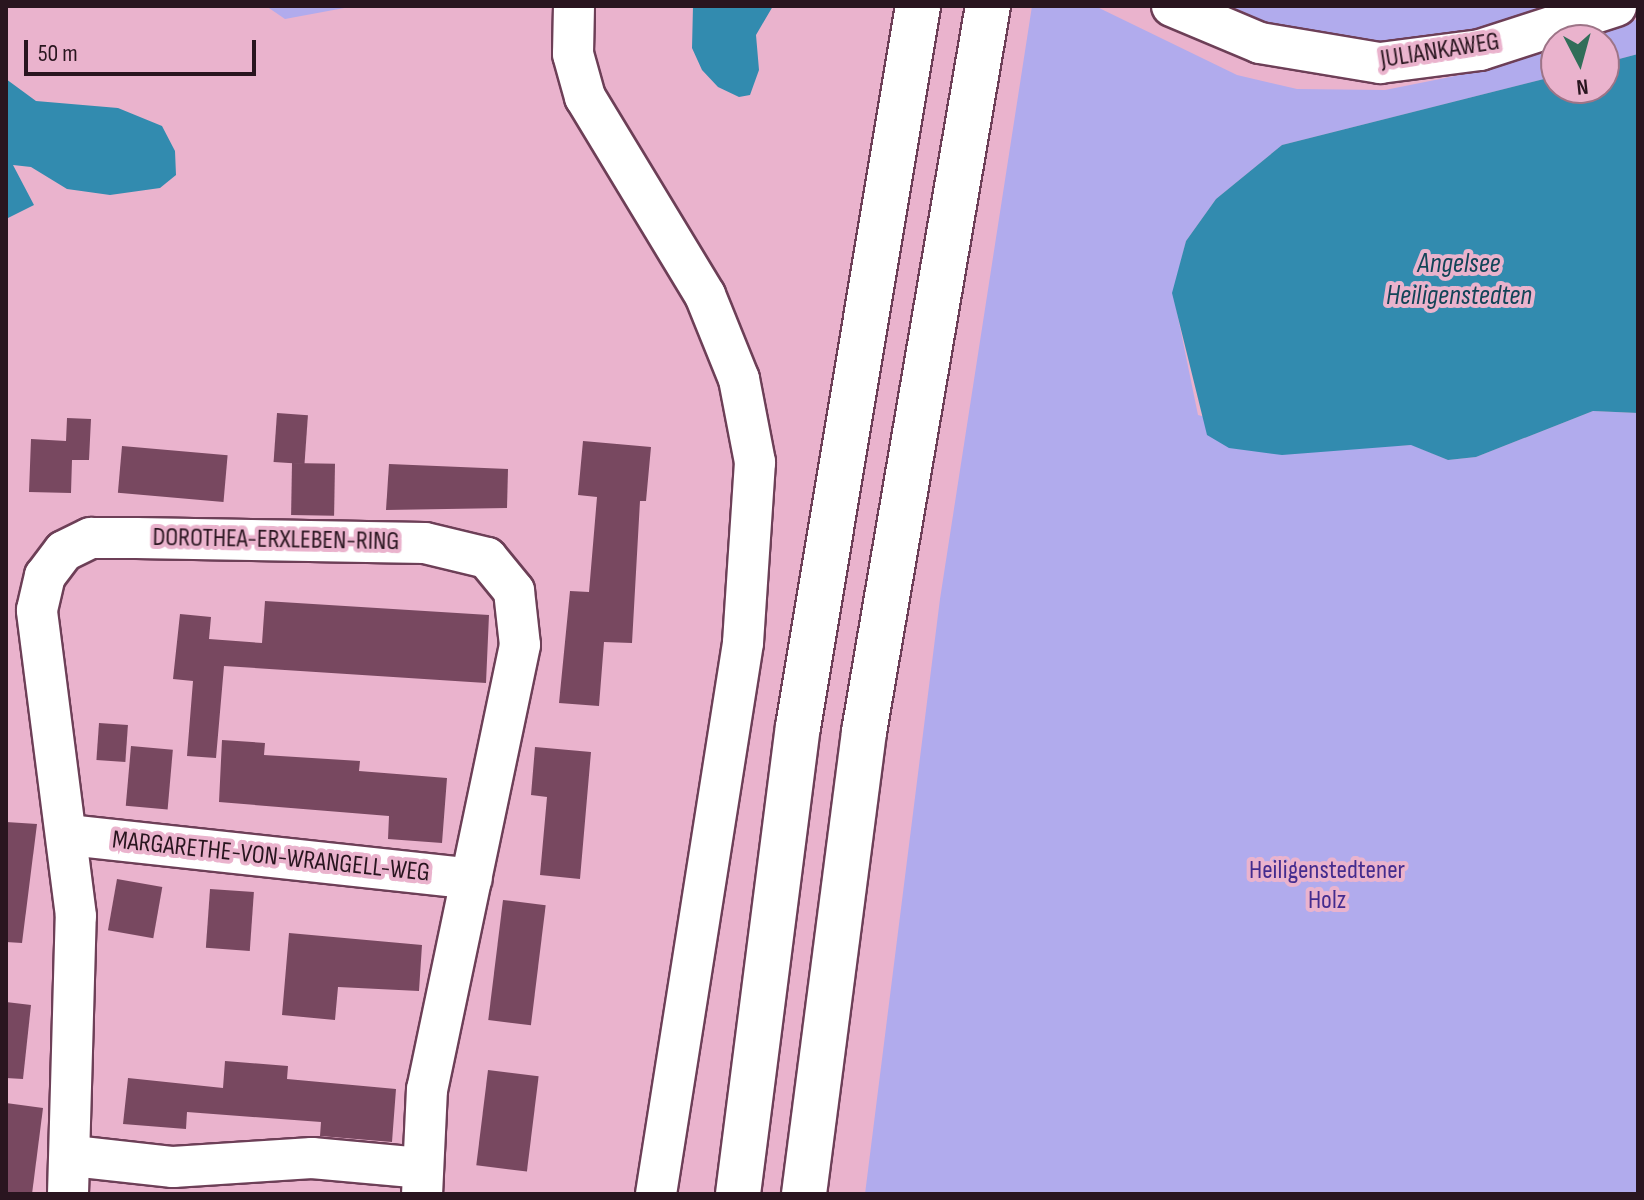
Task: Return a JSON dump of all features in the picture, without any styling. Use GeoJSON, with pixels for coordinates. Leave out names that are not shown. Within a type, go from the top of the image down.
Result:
{"type":"FeatureCollection","features":[{"type":"Feature","properties":{"kind":"highway"},"geometry":{"type":"LineString","coordinates":[[738,1194],[798,727],[918,6]]}},
{"type":"Feature","properties":{"kind":"highway"},"geometry":{"type":"LineString","coordinates":[[804,1194],[866,717],[988,6]]}},
{"type":"Feature","properties":{"kind":"street"},"geometry":{"type":"LineString","coordinates":[[574,6],[573,54],[585,97],[705,295],[739,379],[755,462],[754,553],[743,643],[656,1194]]}},
{"type":"Feature","properties":{"kind":"street","name":"JULIANKAWEG"},"geometry":{"type":"LineString","coordinates":[[1172,6],[1260,43],[1380,63],[1480,50],[1616,6]]}},
{"type":"Feature","properties":{"kind":"street","name":"DOROTHEA-ERXLEBEN-RING"},"geometry":{"type":"LineString","coordinates":[[70,1175],[76,932],[69,835],[37,610],[45,576],[64,551],[91,538],[425,543],[487,558],[509,581],[520,610],[520,645],[427,1089],[421,1181]]}},
{"type":"Feature","properties":{"kind":"street","name":"MARGARETHE-VON-WRANGELL-WEG"},"geometry":{"type":"LineString","coordinates":[[69,835],[472,879]]}},
{"type":"Feature","properties":{"kind":"street"},"geometry":{"type":"LineString","coordinates":[[70,1175],[312,1158],[421,1181]]}},
{"type":"Feature","properties":{"kind":"green space"},"geometry":{"type":"Polygon","coordinates":[[[266,6],[355,6],[285,19],[266,6]]]}},
{"type":"Feature","properties":{"kind":"green space","name":"Heiligenstedtener Holz"},"geometry":{"type":"Polygon","coordinates":[[[1032,6],[1095,6],[1237,75],[1297,89],[1385,90],[1490,69],[1540,52],[1540,80],[1282,145],[1216,199],[1186,241],[1173,293],[1198,415],[1323,449],[1412,445],[1448,460],[1476,457],[1593,411],[1638,413],[1638,1194],[865,1194],[940,599],[1032,6]]]}},
{"type":"Feature","properties":{"kind":"green space"},"geometry":{"type":"Polygon","coordinates":[[[1222,6],[1555,6],[1479,31],[1384,45],[1285,31],[1222,6]]]}},
{"type":"Feature","properties":{"kind":"green space"},"geometry":{"type":"Polygon","coordinates":[[[1638,19],[1638,54],[1620,59],[1620,25],[1638,19]]]}},
{"type":"Feature","properties":{"kind":"water"},"geometry":{"type":"Polygon","coordinates":[[[693,6],[773,6],[756,35],[759,70],[750,95],[739,97],[718,87],[702,70],[692,48],[693,6]]]}},
{"type":"Feature","properties":{"kind":"water","name":"Angelsee Heiligenstedten"},"geometry":{"type":"Polygon","coordinates":[[[1638,54],[1638,413],[1593,411],[1476,457],[1448,460],[1411,445],[1282,455],[1229,448],[1207,435],[1172,293],[1186,241],[1216,199],[1282,145],[1540,80],[1540,104],[1620,104],[1620,59],[1638,54]]]}},
{"type":"Feature","properties":{"kind":"water"},"geometry":{"type":"Polygon","coordinates":[[[6,79],[36,101],[118,108],[162,126],[175,151],[176,175],[160,188],[110,195],[67,189],[31,167],[13,165],[34,205],[6,219],[6,79]]]}},
{"type":"Feature","properties":{"kind":"building"},"geometry":{"type":"Polygon","coordinates":[[[277,413],[308,415],[305,464],[274,462],[277,413]]]}},
{"type":"Feature","properties":{"kind":"building"},"geometry":{"type":"Polygon","coordinates":[[[67,418],[91,419],[89,460],[72,460],[71,493],[29,492],[31,439],[66,441],[67,418]]]}},
{"type":"Feature","properties":{"kind":"building"},"geometry":{"type":"Polygon","coordinates":[[[583,441],[651,447],[646,501],[640,501],[632,643],[604,642],[599,706],[559,703],[570,591],[589,592],[597,497],[578,495],[583,441]]]}},
{"type":"Feature","properties":{"kind":"building"},"geometry":{"type":"Polygon","coordinates":[[[122,446],[228,455],[224,502],[118,493],[122,446]]]}},
{"type":"Feature","properties":{"kind":"building"},"geometry":{"type":"Polygon","coordinates":[[[292,463],[335,464],[334,516],[291,515],[292,463]]]}},
{"type":"Feature","properties":{"kind":"building"},"geometry":{"type":"Polygon","coordinates":[[[389,464],[508,469],[507,508],[386,510],[389,464]]]}},
{"type":"Feature","properties":{"kind":"building"},"geometry":{"type":"Polygon","coordinates":[[[265,601],[489,615],[486,683],[224,666],[216,758],[187,756],[193,681],[173,679],[180,614],[211,617],[209,639],[262,643],[265,601]]]}},
{"type":"Feature","properties":{"kind":"building"},"geometry":{"type":"Polygon","coordinates":[[[99,723],[128,725],[125,762],[96,760],[99,723]]]}},
{"type":"Feature","properties":{"kind":"building"},"geometry":{"type":"Polygon","coordinates":[[[222,740],[265,743],[264,755],[360,761],[359,771],[447,778],[442,843],[388,839],[389,816],[219,802],[222,740]]]}},
{"type":"Feature","properties":{"kind":"building"},"geometry":{"type":"Polygon","coordinates":[[[131,746],[173,750],[168,809],[126,806],[131,746]]]}},
{"type":"Feature","properties":{"kind":"building"},"geometry":{"type":"Polygon","coordinates":[[[535,747],[591,752],[580,879],[540,875],[547,797],[531,795],[535,747]]]}},
{"type":"Feature","properties":{"kind":"building"},"geometry":{"type":"Polygon","coordinates":[[[6,822],[37,824],[22,943],[6,942],[6,822]]]}},
{"type":"Feature","properties":{"kind":"building"},"geometry":{"type":"Polygon","coordinates":[[[117,879],[162,887],[153,938],[108,930],[117,879]]]}},
{"type":"Feature","properties":{"kind":"building"},"geometry":{"type":"Polygon","coordinates":[[[210,889],[254,892],[250,951],[206,948],[210,889]]]}},
{"type":"Feature","properties":{"kind":"building"},"geometry":{"type":"Polygon","coordinates":[[[503,900],[546,905],[531,1025],[488,1020],[503,900]]]}},
{"type":"Feature","properties":{"kind":"building"},"geometry":{"type":"Polygon","coordinates":[[[289,933],[422,945],[419,991],[338,987],[335,1020],[282,1015],[289,933]]]}},
{"type":"Feature","properties":{"kind":"building"},"geometry":{"type":"Polygon","coordinates":[[[6,1002],[31,1005],[23,1079],[6,1078],[6,1002]]]}},
{"type":"Feature","properties":{"kind":"building"},"geometry":{"type":"Polygon","coordinates":[[[225,1061],[288,1066],[287,1079],[396,1089],[392,1142],[320,1136],[321,1122],[187,1112],[186,1129],[123,1124],[128,1078],[223,1088],[225,1061]]]}},
{"type":"Feature","properties":{"kind":"building"},"geometry":{"type":"Polygon","coordinates":[[[488,1070],[539,1076],[527,1171],[476,1165],[488,1070]]]}},
{"type":"Feature","properties":{"kind":"building"},"geometry":{"type":"Polygon","coordinates":[[[6,1103],[43,1108],[32,1194],[6,1194],[6,1103]]]}}]}
